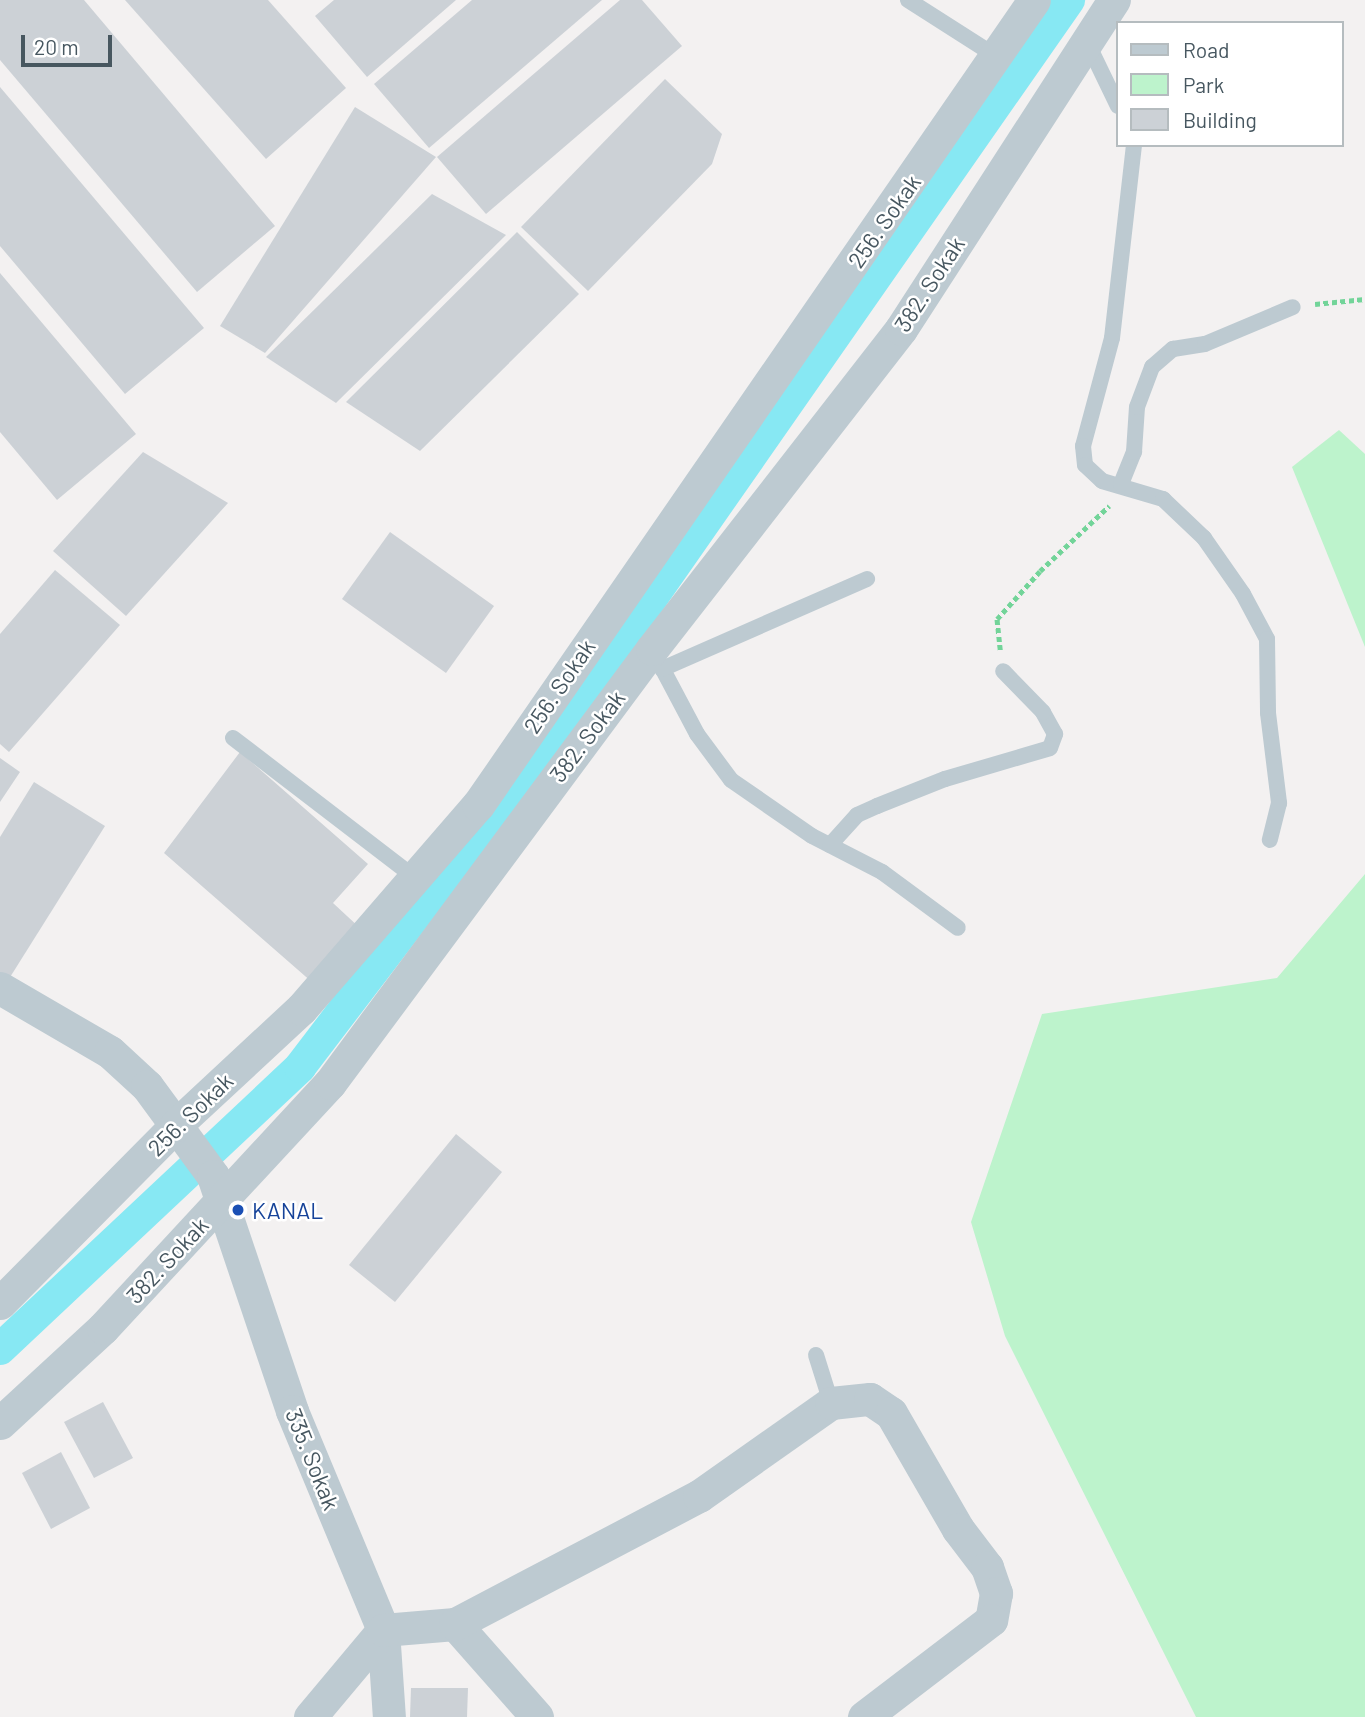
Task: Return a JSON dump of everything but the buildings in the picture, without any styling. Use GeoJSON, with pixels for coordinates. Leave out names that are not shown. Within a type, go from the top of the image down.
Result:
{"type":"FeatureCollection","features":[{"type":"Feature","properties":{"kind":"street","name":"256. Sokak"},"geometry":{"type":"LineString","coordinates":[[0,1303],[184,1133],[302,1009],[478,804],[1034,0]]}},
{"type":"Feature","properties":{"kind":"street","name":"382. Sokak"},"geometry":{"type":"LineString","coordinates":[[0,1423],[103,1328],[217,1189],[330,1083],[657,659],[901,328],[1114,0]]}},
{"type":"Feature","properties":{"kind":"street","name":"335. Sokak"},"geometry":{"type":"LineString","coordinates":[[0,988],[110,1052],[147,1087],[184,1133],[217,1189],[292,1411],[383,1630],[389,1717]]}},
{"type":"Feature","properties":{"kind":"street"},"geometry":{"type":"LineString","coordinates":[[310,1717],[383,1630],[455,1624],[699,1496],[831,1404],[870,1399],[891,1413],[958,1529],[986,1567],[996,1593],[991,1619],[864,1717]]}},
{"type":"Feature","properties":{"kind":"street"},"geometry":{"type":"LineString","coordinates":[[455,1624],[537,1717]]}},
{"type":"Feature","properties":{"kind":"lane"},"geometry":{"type":"LineString","coordinates":[[908,0],[997,57]]}},
{"type":"Feature","properties":{"kind":"lane"},"geometry":{"type":"LineString","coordinates":[[1087,41],[1116,102]]}},
{"type":"Feature","properties":{"kind":"lane"},"geometry":{"type":"LineString","coordinates":[[1134,147],[1112,338],[1083,446],[1085,465],[1102,481],[1121,484],[1163,499],[1204,538],[1243,594],[1267,639],[1268,713],[1279,803],[1270,840]]}},
{"type":"Feature","properties":{"kind":"lane"},"geometry":{"type":"LineString","coordinates":[[1121,484],[1134,452],[1137,407],[1152,367],[1173,349],[1205,344],[1293,307]]}},
{"type":"Feature","properties":{"kind":"lane"},"geometry":{"type":"LineString","coordinates":[[867,579],[657,659],[697,734],[731,780],[830,845],[882,872],[958,928]]}},
{"type":"Feature","properties":{"kind":"lane"},"geometry":{"type":"LineString","coordinates":[[830,845],[857,815],[877,806],[945,779],[1050,748],[1055,734],[1043,712],[1003,671]]}},
{"type":"Feature","properties":{"kind":"lane"},"geometry":{"type":"LineString","coordinates":[[233,738],[417,878]]}},
{"type":"Feature","properties":{"kind":"lane"},"geometry":{"type":"LineString","coordinates":[[816,1355],[831,1404]]}},
{"type":"Feature","properties":{"kind":"path"},"geometry":{"type":"LineString","coordinates":[[1293,307],[1365,299]]}},
{"type":"Feature","properties":{"kind":"path"},"geometry":{"type":"LineString","coordinates":[[1003,671],[997,619],[1040,571],[1106,513],[1121,484]]}},
{"type":"Feature","properties":{"kind":"green space"},"geometry":{"type":"Polygon","coordinates":[[[1339,430],[1365,454],[1365,647],[1292,467],[1339,430]]]}},
{"type":"Feature","properties":{"kind":"green space"},"geometry":{"type":"Polygon","coordinates":[[[1365,874],[1365,1717],[1196,1717],[1005,1336],[971,1222],[1042,1014],[1277,978],[1365,874]]]}},
{"type":"Feature","properties":{"kind":"waterway"},"geometry":{"type":"LineString","coordinates":[[0,1349],[300,1067],[596,678],[1069,0]]}},
{"type":"Feature","properties":{"kind":"place","name":"KANAL"},"geometry":{"type":"Point","coordinates":[238,1210]}}]}
